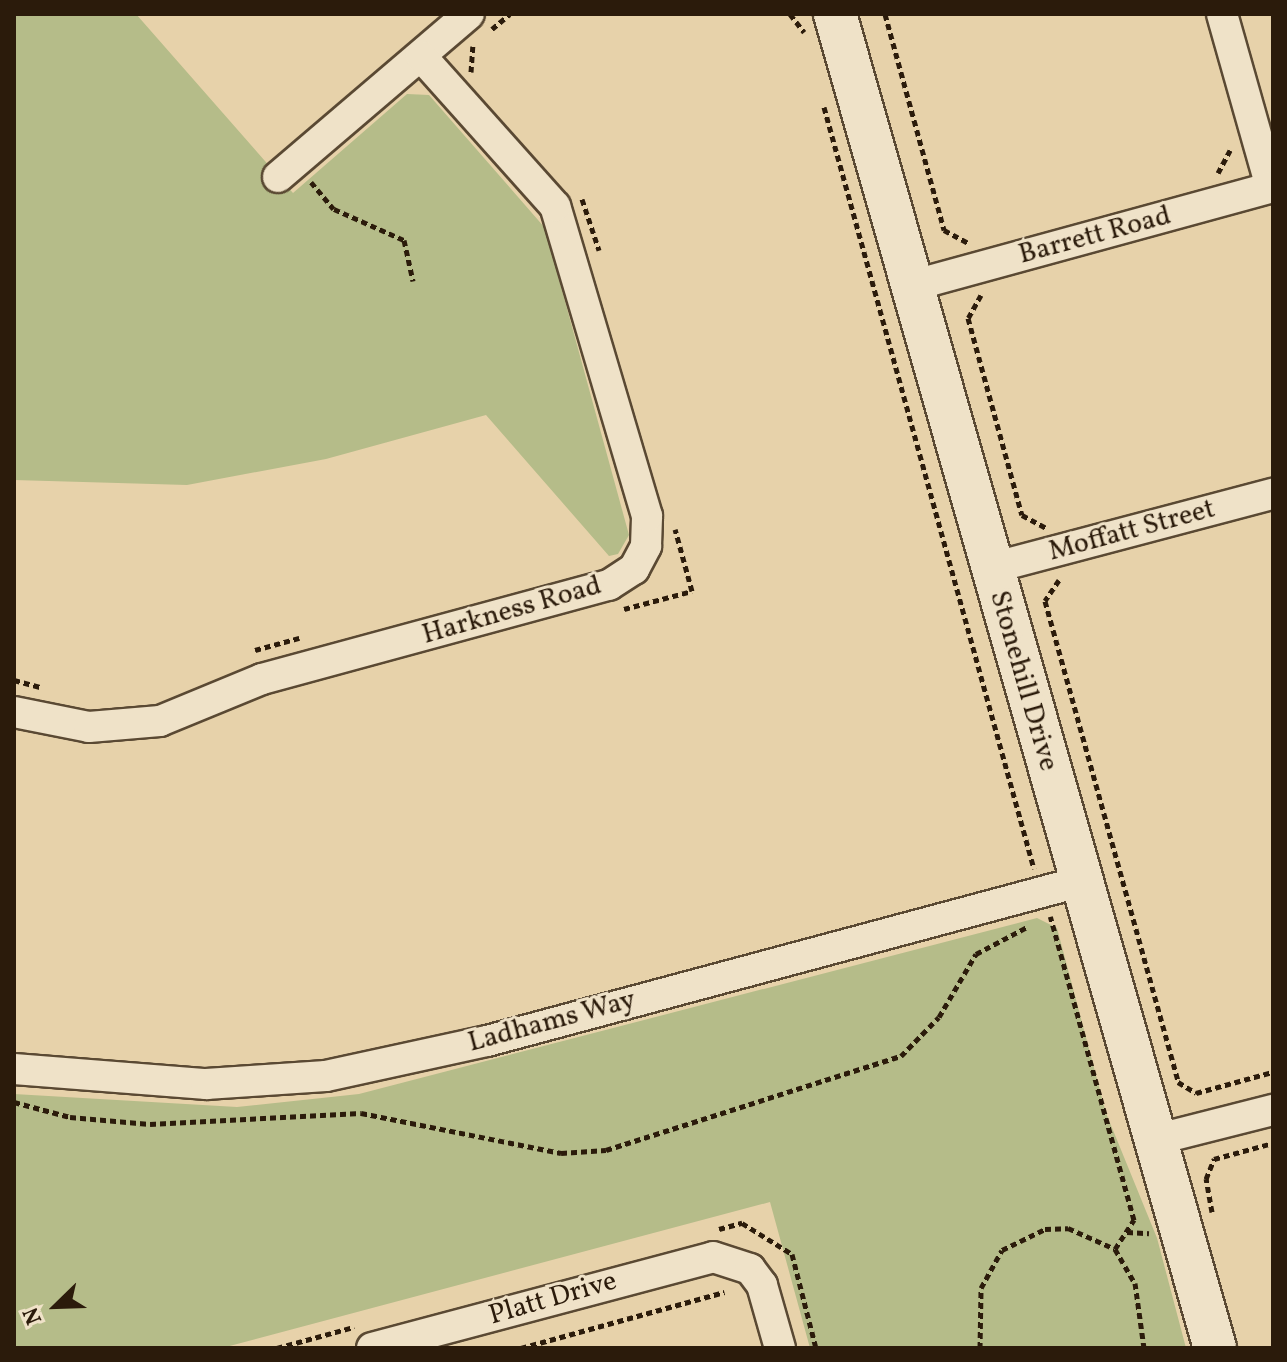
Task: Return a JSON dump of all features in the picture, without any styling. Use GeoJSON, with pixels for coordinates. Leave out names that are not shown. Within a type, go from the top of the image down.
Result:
{"type":"FeatureCollection","features":[{"type":"Feature","properties":{"kind":"street"},"geometry":{"type":"LineString","coordinates":[[286,170],[469,14]]}},
{"type":"Feature","properties":{"kind":"street"},"geometry":{"type":"LineString","coordinates":[[1222,14],[1272,187]]}},
{"type":"Feature","properties":{"kind":"street","name":"Stonehill Drive"},"geometry":{"type":"LineString","coordinates":[[821,28],[918,284],[992,568],[1051,889],[1158,1139],[1215,1348]]}},
{"type":"Feature","properties":{"kind":"street","name":"Harkness Road"},"geometry":{"type":"LineString","coordinates":[[14,712],[89,727],[160,721],[262,679],[609,585],[634,569],[647,516],[555,206],[421,56]]}},
{"type":"Feature","properties":{"kind":"street","name":"Barrett Road"},"geometry":{"type":"LineString","coordinates":[[918,284],[1272,187]]}},
{"type":"Feature","properties":{"kind":"street","name":"Moffatt Street"},"geometry":{"type":"LineString","coordinates":[[992,568],[1273,494]]}},
{"type":"Feature","properties":{"kind":"street","name":"Ladhams Way"},"geometry":{"type":"LineString","coordinates":[[14,1069],[206,1084],[326,1076],[487,1041],[1051,889]]}},
{"type":"Feature","properties":{"kind":"street"},"geometry":{"type":"LineString","coordinates":[[1158,1139],[1273,1110]]}},
{"type":"Feature","properties":{"kind":"street","name":"Platt Drive"},"geometry":{"type":"LineString","coordinates":[[372,1348],[473,1335],[684,1262],[736,1262],[762,1285]]}},
{"type":"Feature","properties":{"kind":"street"},"geometry":{"type":"LineString","coordinates":[[762,1285],[780,1348]]}},
{"type":"Feature","properties":{"kind":"path"},"geometry":{"type":"LineString","coordinates":[[481,87],[470,75],[473,45],[510,14]]}},
{"type":"Feature","properties":{"kind":"path"},"geometry":{"type":"LineString","coordinates":[[790,14],[821,28]]}},
{"type":"Feature","properties":{"kind":"path"},"geometry":{"type":"LineString","coordinates":[[820,93],[1051,889],[1134,1220],[1115,1249]]}},
{"type":"Feature","properties":{"kind":"path"},"geometry":{"type":"LineString","coordinates":[[1203,178],[1218,174],[1231,152],[1226,132]]}},
{"type":"Feature","properties":{"kind":"path"},"geometry":{"type":"LineString","coordinates":[[286,170],[334,209],[404,240],[413,281]]}},
{"type":"Feature","properties":{"kind":"path"},"geometry":{"type":"LineString","coordinates":[[577,193],[587,205],[603,264]]}},
{"type":"Feature","properties":{"kind":"path"},"geometry":{"type":"LineString","coordinates":[[970,243],[985,239]]}},
{"type":"Feature","properties":{"kind":"path"},"geometry":{"type":"LineString","coordinates":[[615,612],[692,591],[672,516]]}},
{"type":"Feature","properties":{"kind":"path"},"geometry":{"type":"LineString","coordinates":[[1019,871],[1051,889]]}},
{"type":"Feature","properties":{"kind":"path"},"geometry":{"type":"LineString","coordinates":[[14,1102],[70,1117],[150,1124],[361,1113],[561,1153],[606,1150],[901,1056],[939,1017],[976,954],[1051,889]]}},
{"type":"Feature","properties":{"kind":"path"},"geometry":{"type":"LineString","coordinates":[[1196,1093],[1273,1072]]}},
{"type":"Feature","properties":{"kind":"path"},"geometry":{"type":"LineString","coordinates":[[980,1348],[981,1288],[1002,1250],[1045,1229],[1068,1228],[1115,1249],[1135,1283],[1144,1348]]}},
{"type":"Feature","properties":{"kind":"path"},"geometry":{"type":"LineString","coordinates":[[521,1348],[720,1290],[731,1295],[762,1285]]}},
{"type":"Feature","properties":{"kind":"green space"},"geometry":{"type":"Polygon","coordinates":[[[14,14],[136,14],[293,193],[407,94],[429,95],[545,228],[629,535],[618,554],[609,556],[486,415],[326,459],[187,485],[14,480],[14,14]]]}},
{"type":"Feature","properties":{"kind":"green space"},"geometry":{"type":"Polygon","coordinates":[[[1037,918],[1057,928],[1106,1113],[1157,1238],[1186,1348],[810,1348],[770,1202],[222,1348],[14,1348],[14,1094],[237,1107],[359,1094],[1037,918]]]}}]}
